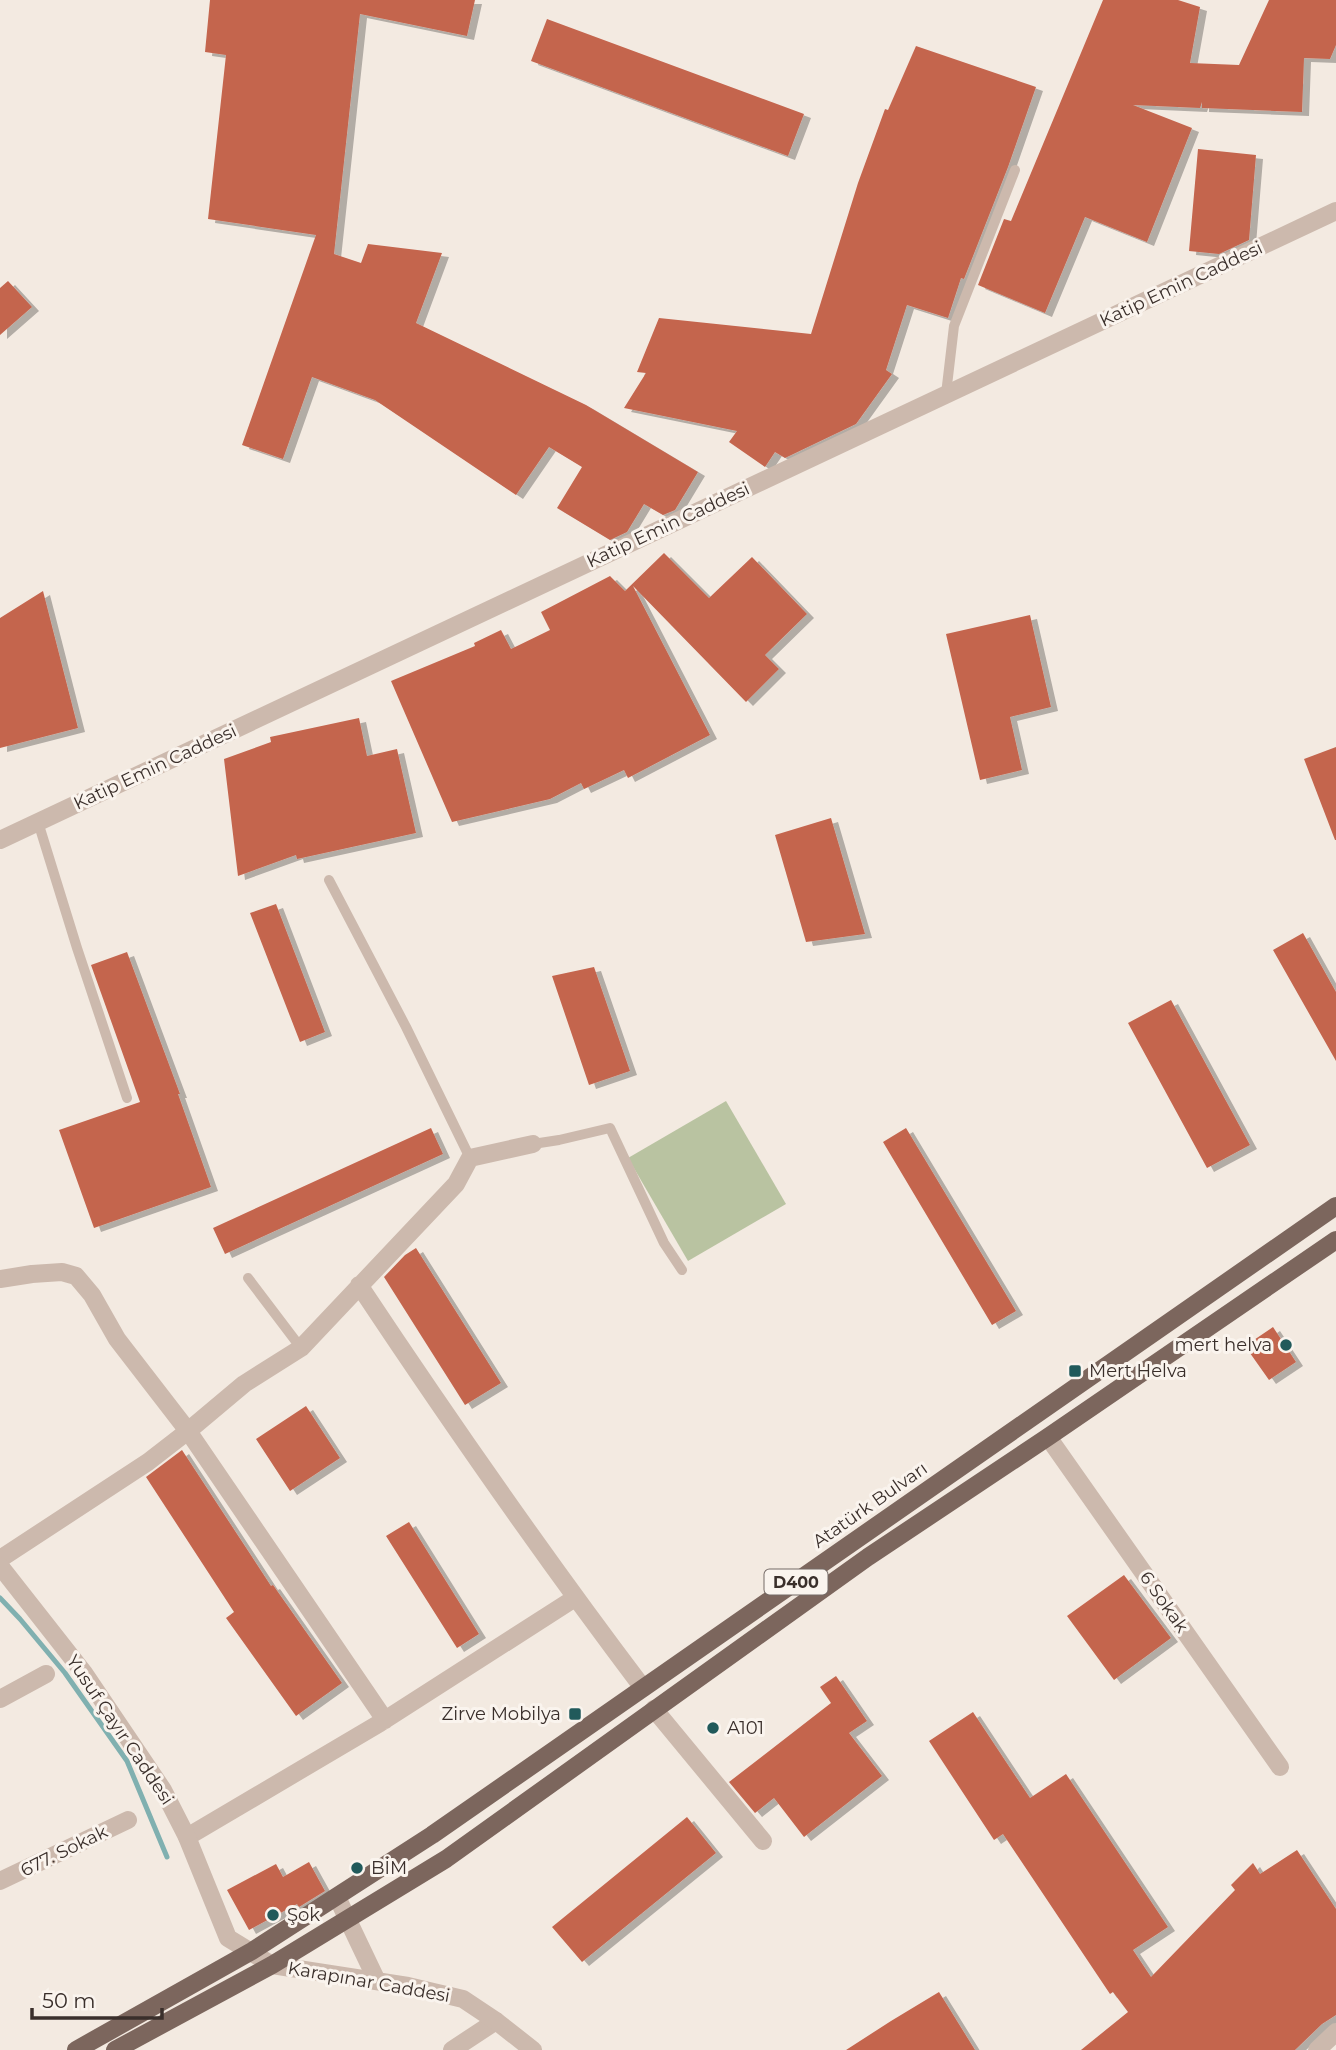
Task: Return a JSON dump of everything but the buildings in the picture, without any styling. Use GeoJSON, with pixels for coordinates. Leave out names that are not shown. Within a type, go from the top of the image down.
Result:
{"type":"FeatureCollection","features":[{"type":"Feature","properties":{"kind":"main road","name":"Atatürk Bulvarı"},"geometry":{"type":"LineString","coordinates":[[252,1951],[432,1835],[1336,1206]]}},
{"type":"Feature","properties":{"kind":"main road","name":"D400"},"geometry":{"type":"LineString","coordinates":[[115,2050],[272,1965],[446,1859],[868,1557],[1336,1240]]}},
{"type":"Feature","properties":{"kind":"main road","name":"D400"},"geometry":{"type":"LineString","coordinates":[[76,2050],[252,1951]]}},
{"type":"Feature","properties":{"kind":"street","name":"Katip Emin Caddesi"},"geometry":{"type":"LineString","coordinates":[[0,840],[1336,211]]}},
{"type":"Feature","properties":{"kind":"street"},"geometry":{"type":"LineString","coordinates":[[0,1559],[148,1462],[244,1384],[301,1348],[456,1184],[470,1158],[533,1144]]}},
{"type":"Feature","properties":{"kind":"street"},"geometry":{"type":"LineString","coordinates":[[0,1279],[62,1272],[76,1276],[92,1295],[117,1339],[188,1431],[385,1720]]}},
{"type":"Feature","properties":{"kind":"street"},"geometry":{"type":"LineString","coordinates":[[359,1285],[575,1598],[643,1688]]}},
{"type":"Feature","properties":{"kind":"street","name":"6 Sokak"},"geometry":{"type":"LineString","coordinates":[[1048,1437],[1280,1767]]}},
{"type":"Feature","properties":{"kind":"street","name":"Yusuf Çayır Caddesi"},"geometry":{"type":"LineString","coordinates":[[0,1566],[84,1673],[163,1790],[187,1837],[228,1938],[272,1965]]}},
{"type":"Feature","properties":{"kind":"street"},"geometry":{"type":"LineString","coordinates":[[187,1837],[385,1720],[575,1598]]}},
{"type":"Feature","properties":{"kind":"street"},"geometry":{"type":"LineString","coordinates":[[0,1699],[46,1674]]}},
{"type":"Feature","properties":{"kind":"street"},"geometry":{"type":"LineString","coordinates":[[654,1709],[763,1841]]}},
{"type":"Feature","properties":{"kind":"street","name":"677. Sokak"},"geometry":{"type":"LineString","coordinates":[[0,1881],[128,1820]]}},
{"type":"Feature","properties":{"kind":"street"},"geometry":{"type":"LineString","coordinates":[[337,1897],[377,1981]]}},
{"type":"Feature","properties":{"kind":"street","name":"Karapınar Caddesi"},"geometry":{"type":"LineString","coordinates":[[272,1965],[408,1986],[463,1999],[533,2050]]}},
{"type":"Feature","properties":{"kind":"street"},"geometry":{"type":"LineString","coordinates":[[452,2050],[496,2021]]}},
{"type":"Feature","properties":{"kind":"street"},"geometry":{"type":"LineString","coordinates":[[1317,2050],[1336,2032]]}},
{"type":"Feature","properties":{"kind":"lane"},"geometry":{"type":"LineString","coordinates":[[946,394],[954,326],[1015,170]]}},
{"type":"Feature","properties":{"kind":"lane"},"geometry":{"type":"LineString","coordinates":[[38,822],[76,948],[127,1098]]}},
{"type":"Feature","properties":{"kind":"lane"},"geometry":{"type":"LineString","coordinates":[[330,880],[470,1158]]}},
{"type":"Feature","properties":{"kind":"lane"},"geometry":{"type":"LineString","coordinates":[[533,1144],[610,1128],[664,1243],[682,1270]]}},
{"type":"Feature","properties":{"kind":"lane"},"geometry":{"type":"LineString","coordinates":[[248,1278],[301,1348]]}},
{"type":"Feature","properties":{"kind":"green space"},"geometry":{"type":"Polygon","coordinates":[[[726,1101],[786,1204],[688,1261],[628,1158],[726,1101]]]}},
{"type":"Feature","properties":{"kind":"waterway"},"geometry":{"type":"LineString","coordinates":[[0,1598],[65,1673],[127,1761],[167,1857]]}},
{"type":"Feature","properties":{"kind":"place","name":"mert helva"},"geometry":{"type":"Point","coordinates":[1286,1345]}},
{"type":"Feature","properties":{"kind":"place","name":"Mert Helva"},"geometry":{"type":"Point","coordinates":[1075,1371]}},
{"type":"Feature","properties":{"kind":"place","name":"Zirve Mobilya"},"geometry":{"type":"Point","coordinates":[575,1714]}},
{"type":"Feature","properties":{"kind":"place","name":"A101"},"geometry":{"type":"Point","coordinates":[713,1728]}},
{"type":"Feature","properties":{"kind":"place","name":"BİM"},"geometry":{"type":"Point","coordinates":[357,1868]}},
{"type":"Feature","properties":{"kind":"place","name":"Şok"},"geometry":{"type":"Point","coordinates":[273,1915]}}]}
